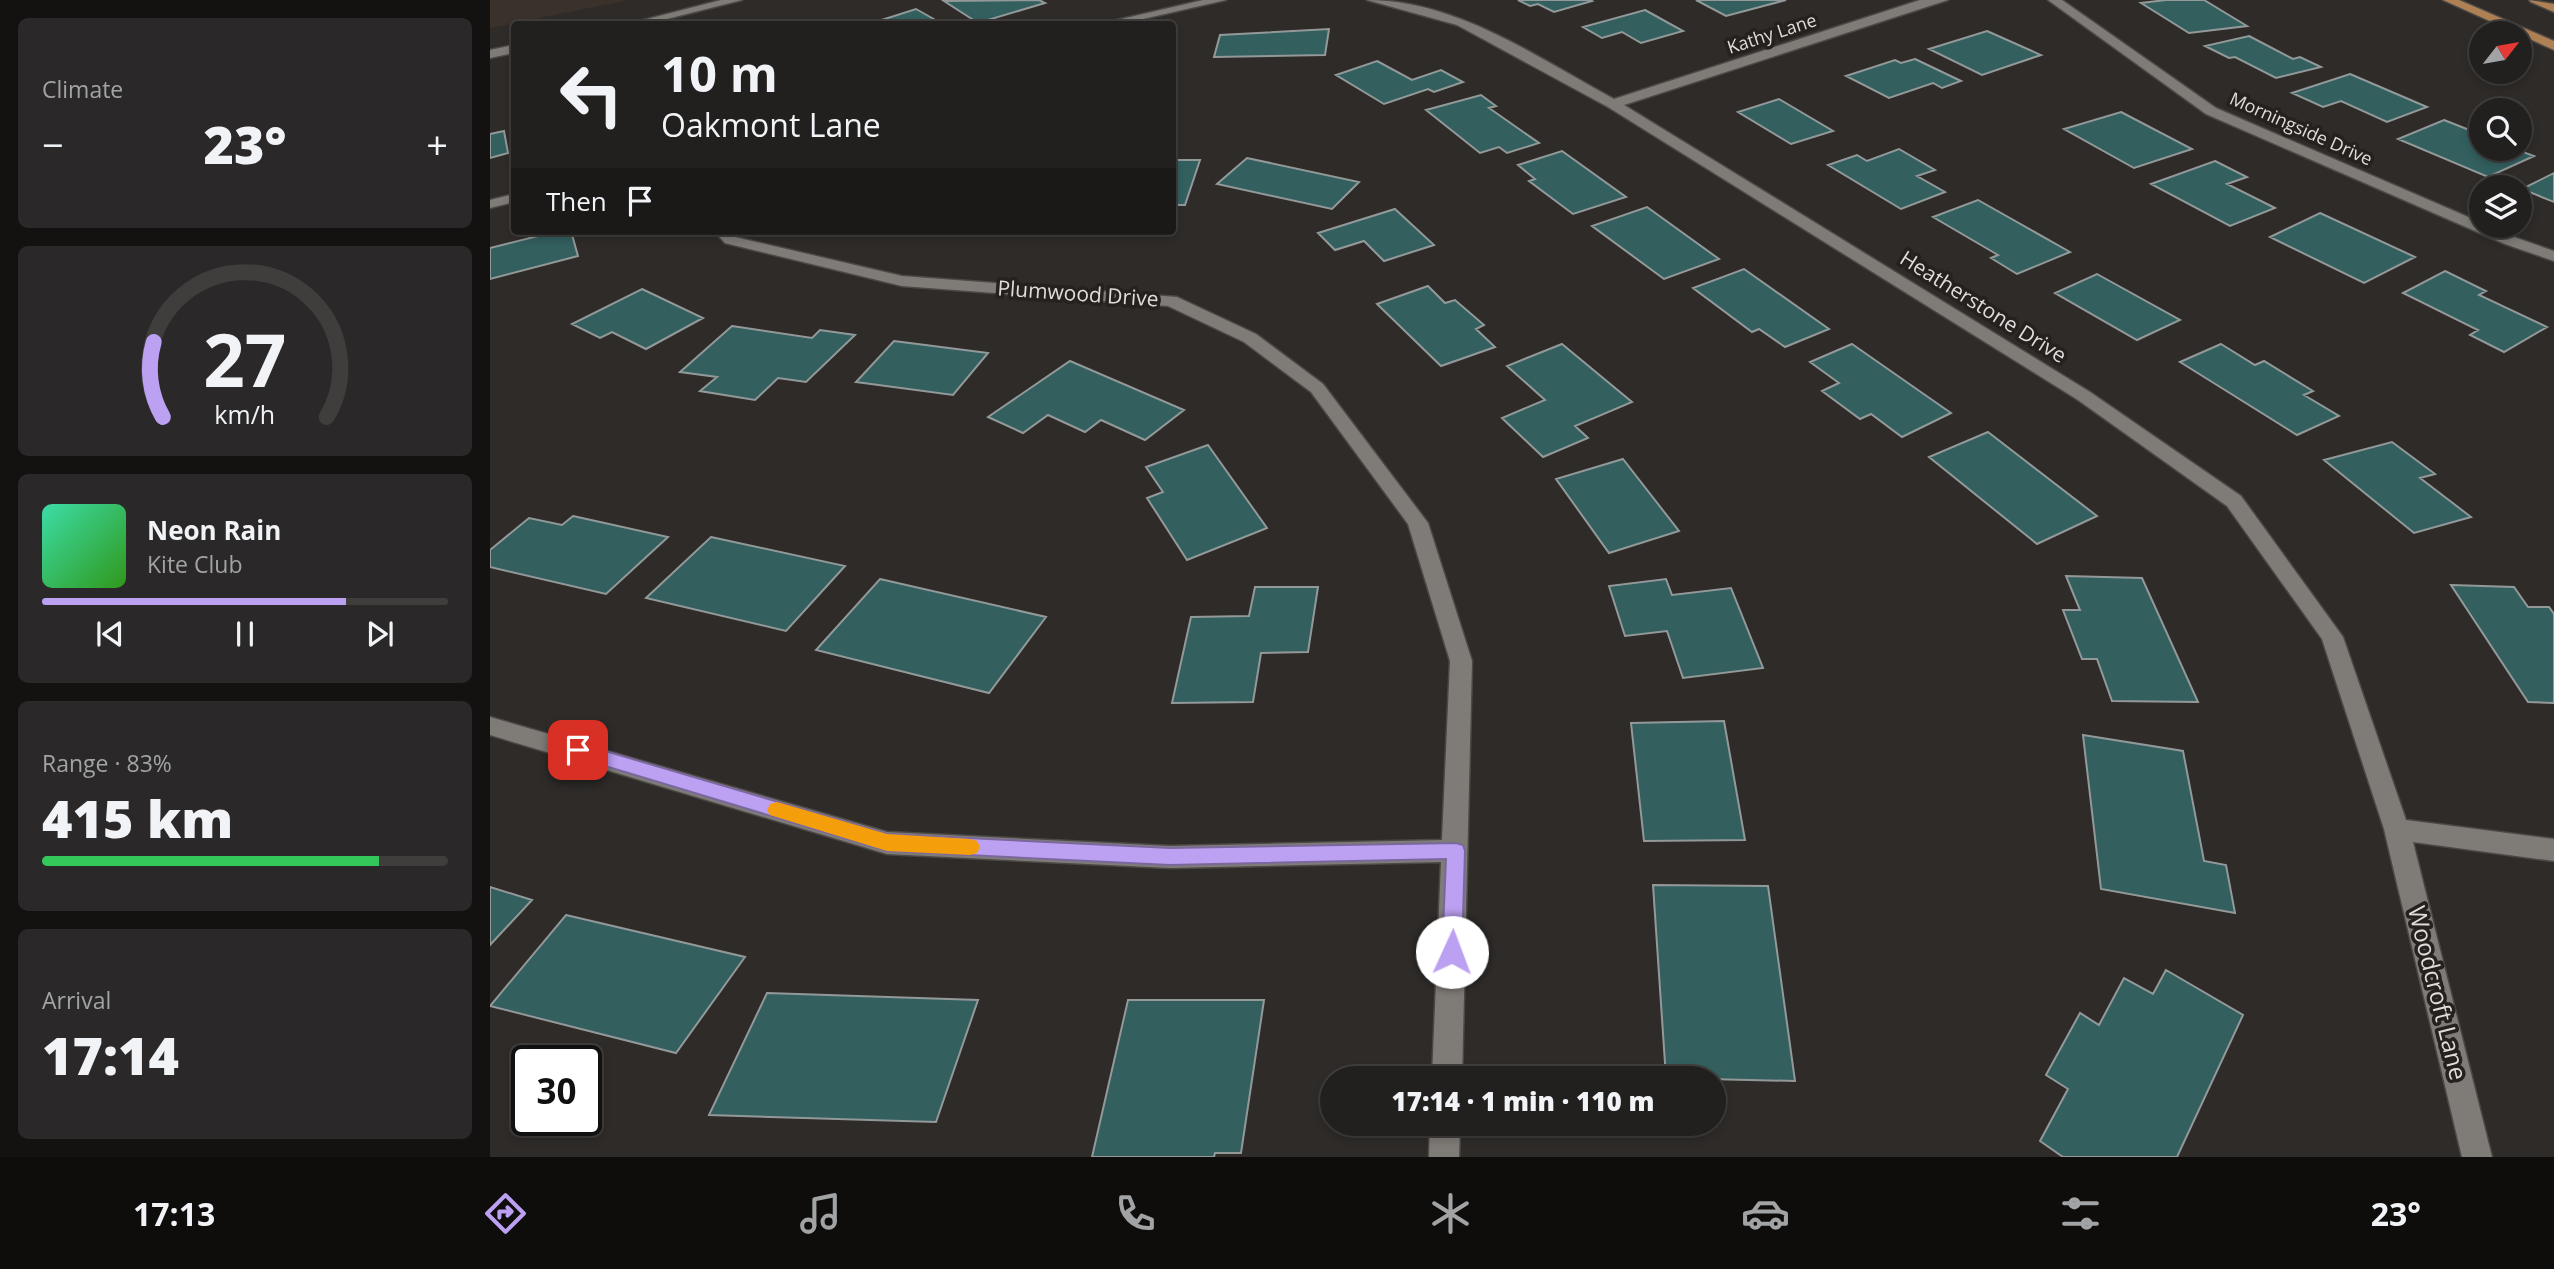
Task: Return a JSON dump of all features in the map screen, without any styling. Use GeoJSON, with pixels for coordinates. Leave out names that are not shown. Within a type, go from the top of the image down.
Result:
{"type":"FeatureCollection","features":[{"type":"Feature","properties":{"kind":"main road"},"geometry":{"type":"LineString","coordinates":[[2449,0],[2554,46]]}},
{"type":"Feature","properties":{"kind":"main road"},"geometry":{"type":"LineString","coordinates":[[2535,0],[2554,8]]}},
{"type":"Feature","properties":{"kind":"street"},"geometry":{"type":"LineString","coordinates":[[647,21],[736,0]]}},
{"type":"Feature","properties":{"kind":"street"},"geometry":{"type":"LineString","coordinates":[[1120,21],[1220,0]]}},
{"type":"Feature","properties":{"kind":"street","name":"Kathy Lane"},"geometry":{"type":"LineString","coordinates":[[1613,104],[1926,2],[1942,0]]}},
{"type":"Feature","properties":{"kind":"street","name":"Morningside Drive"},"geometry":{"type":"LineString","coordinates":[[2054,0],[2211,111],[2510,241],[2554,257]]}},
{"type":"Feature","properties":{"kind":"street","name":"Heatherstone Drive"},"geometry":{"type":"LineString","coordinates":[[1381,1],[1461,22],[1613,104],[2084,396],[2234,501],[2332,637],[2396,828]]}},
{"type":"Feature","properties":{"kind":"street"},"geometry":{"type":"LineString","coordinates":[[490,54],[511,50]]}},
{"type":"Feature","properties":{"kind":"street"},"geometry":{"type":"LineString","coordinates":[[490,204],[511,199]]}},
{"type":"Feature","properties":{"kind":"street","name":"Plumwood Drive"},"geometry":{"type":"LineString","coordinates":[[726,235],[730,240],[902,281],[1171,301],[1250,338],[1317,388],[1418,523],[1461,661],[1447,1066]]}},
{"type":"Feature","properties":{"kind":"street"},"geometry":{"type":"LineString","coordinates":[[490,726],[887,843],[1170,857],[1456,851]]}},
{"type":"Feature","properties":{"kind":"street"},"geometry":{"type":"LineString","coordinates":[[2396,828],[2554,850]]}},
{"type":"Feature","properties":{"kind":"street","name":"Woodcroft Lane"},"geometry":{"type":"LineString","coordinates":[[2396,828],[2477,1157]]}},
{"type":"Feature","properties":{"kind":"street"},"geometry":{"type":"LineString","coordinates":[[1444,1157],[1445,1136]]}},
{"type":"Feature","properties":{"kind":"shaded area"},"geometry":{"type":"Polygon","coordinates":[[[490,0],[629,0],[525,21],[511,21],[511,24],[490,28],[490,0]]]}},
{"type":"Feature","properties":{"kind":"building"},"geometry":{"type":"Polygon","coordinates":[[[1039,0],[1045,3],[985,21],[975,21],[944,1],[1039,0]]]}},
{"type":"Feature","properties":{"kind":"building"},"geometry":{"type":"Polygon","coordinates":[[[1518,0],[1592,1],[1554,12],[1538,4],[1530,6],[1518,0]]]}},
{"type":"Feature","properties":{"kind":"building"},"geometry":{"type":"Polygon","coordinates":[[[1696,0],[1786,0],[1726,16],[1696,0]]]}},
{"type":"Feature","properties":{"kind":"building"},"geometry":{"type":"Polygon","coordinates":[[[2204,0],[2247,26],[2189,33],[2141,3],[2204,0]]]}},
{"type":"Feature","properties":{"kind":"building"},"geometry":{"type":"Polygon","coordinates":[[[916,9],[937,21],[878,21],[916,9]]]}},
{"type":"Feature","properties":{"kind":"building"},"geometry":{"type":"Polygon","coordinates":[[[1645,10],[1683,31],[1641,43],[1622,32],[1602,38],[1583,27],[1645,10]]]}},
{"type":"Feature","properties":{"kind":"building"},"geometry":{"type":"Polygon","coordinates":[[[1329,29],[1325,55],[1214,57],[1220,35],[1329,29]]]}},
{"type":"Feature","properties":{"kind":"building"},"geometry":{"type":"Polygon","coordinates":[[[1987,31],[2041,55],[1982,75],[1929,49],[1987,31]]]}},
{"type":"Feature","properties":{"kind":"building"},"geometry":{"type":"Polygon","coordinates":[[[2249,36],[2293,59],[2300,57],[2321,67],[2276,78],[2235,57],[2229,58],[2205,46],[2249,36]]]}},
{"type":"Feature","properties":{"kind":"building"},"geometry":{"type":"Polygon","coordinates":[[[1915,59],[1961,81],[1942,88],[1933,83],[1889,98],[1846,76],[1895,60],[1901,63],[1915,59]]]}},
{"type":"Feature","properties":{"kind":"building"},"geometry":{"type":"Polygon","coordinates":[[[1377,61],[1412,80],[1441,70],[1463,82],[1434,92],[1428,89],[1384,104],[1336,75],[1377,61]]]}},
{"type":"Feature","properties":{"kind":"building"},"geometry":{"type":"Polygon","coordinates":[[[2350,74],[2427,107],[2387,122],[2341,101],[2323,107],[2292,93],[2350,74]]]}},
{"type":"Feature","properties":{"kind":"building"},"geometry":{"type":"Polygon","coordinates":[[[1481,95],[1496,106],[1489,108],[1539,143],[1507,153],[1499,147],[1480,153],[1426,110],[1481,95]]]}},
{"type":"Feature","properties":{"kind":"building"},"geometry":{"type":"Polygon","coordinates":[[[1779,99],[1833,131],[1791,144],[1738,112],[1779,99]]]}},
{"type":"Feature","properties":{"kind":"building"},"geometry":{"type":"Polygon","coordinates":[[[2121,112],[2192,149],[2134,168],[2064,129],[2121,112]]]}},
{"type":"Feature","properties":{"kind":"building"},"geometry":{"type":"Polygon","coordinates":[[[2444,120],[2469,130],[2469,161],[2523,161],[2492,175],[2483,175],[2398,139],[2444,120]]]}},
{"type":"Feature","properties":{"kind":"building"},"geometry":{"type":"Polygon","coordinates":[[[504,131],[508,153],[490,158],[490,134],[504,131]]]}},
{"type":"Feature","properties":{"kind":"building"},"geometry":{"type":"Polygon","coordinates":[[[1899,149],[1935,170],[1917,176],[1945,192],[1901,209],[1828,165],[1857,155],[1867,161],[1899,149]]]}},
{"type":"Feature","properties":{"kind":"building"},"geometry":{"type":"Polygon","coordinates":[[[1562,151],[1626,197],[1573,214],[1529,181],[1535,179],[1518,165],[1562,151]]]}},
{"type":"Feature","properties":{"kind":"building"},"geometry":{"type":"Polygon","coordinates":[[[1247,158],[1359,182],[1332,209],[1217,184],[1247,158]]]}},
{"type":"Feature","properties":{"kind":"building"},"geometry":{"type":"Polygon","coordinates":[[[1176,160],[1200,160],[1185,205],[1176,205],[1176,160]]]}},
{"type":"Feature","properties":{"kind":"building"},"geometry":{"type":"Polygon","coordinates":[[[2215,161],[2247,177],[2227,184],[2275,208],[2230,226],[2151,184],[2215,161]]]}},
{"type":"Feature","properties":{"kind":"building"},"geometry":{"type":"Polygon","coordinates":[[[2554,173],[2554,202],[2532,193],[2532,184],[2554,173]]]}},
{"type":"Feature","properties":{"kind":"building"},"geometry":{"type":"Polygon","coordinates":[[[1978,200],[2070,252],[2017,274],[1991,258],[1998,255],[1933,217],[1978,200]]]}},
{"type":"Feature","properties":{"kind":"building"},"geometry":{"type":"Polygon","coordinates":[[[1647,207],[1719,259],[1664,279],[1592,226],[1647,207]]]}},
{"type":"Feature","properties":{"kind":"building"},"geometry":{"type":"Polygon","coordinates":[[[1395,209],[1434,245],[1384,261],[1364,241],[1335,250],[1318,233],[1395,209]]]}},
{"type":"Feature","properties":{"kind":"building"},"geometry":{"type":"Polygon","coordinates":[[[2320,213],[2415,257],[2364,283],[2270,237],[2320,213]]]}},
{"type":"Feature","properties":{"kind":"building"},"geometry":{"type":"Polygon","coordinates":[[[542,235],[572,235],[578,256],[490,279],[490,248],[542,235]]]}},
{"type":"Feature","properties":{"kind":"building"},"geometry":{"type":"Polygon","coordinates":[[[1744,269],[1829,329],[1785,347],[1759,329],[1752,332],[1693,288],[1744,269]]]}},
{"type":"Feature","properties":{"kind":"building"},"geometry":{"type":"Polygon","coordinates":[[[2445,271],[2486,291],[2479,295],[2547,327],[2504,352],[2470,335],[2478,330],[2403,293],[2445,271]]]}},
{"type":"Feature","properties":{"kind":"building"},"geometry":{"type":"Polygon","coordinates":[[[2097,274],[2180,320],[2137,340],[2055,293],[2097,274]]]}},
{"type":"Feature","properties":{"kind":"building"},"geometry":{"type":"Polygon","coordinates":[[[1428,286],[1445,303],[1455,300],[1484,325],[1476,329],[1495,347],[1441,366],[1377,304],[1428,286]]]}},
{"type":"Feature","properties":{"kind":"building"},"geometry":{"type":"Polygon","coordinates":[[[642,289],[703,318],[646,349],[612,332],[600,338],[572,324],[642,289]]]}},
{"type":"Feature","properties":{"kind":"building"},"geometry":{"type":"Polygon","coordinates":[[[732,326],[812,338],[820,330],[855,335],[806,382],[778,378],[755,400],[700,391],[717,377],[680,372],[732,326]]]}},
{"type":"Feature","properties":{"kind":"building"},"geometry":{"type":"Polygon","coordinates":[[[894,341],[988,353],[953,395],[856,382],[894,341]]]}},
{"type":"Feature","properties":{"kind":"building"},"geometry":{"type":"Polygon","coordinates":[[[1562,344],[1632,402],[1575,426],[1588,438],[1543,457],[1502,418],[1545,400],[1507,366],[1562,344]]]}},
{"type":"Feature","properties":{"kind":"building"},"geometry":{"type":"Polygon","coordinates":[[[1852,344],[1951,413],[1902,437],[1871,414],[1860,419],[1822,391],[1839,383],[1810,362],[1852,344]]]}},
{"type":"Feature","properties":{"kind":"building"},"geometry":{"type":"Polygon","coordinates":[[[2221,344],[2255,365],[2264,361],[2313,391],[2304,395],[2339,416],[2297,435],[2180,362],[2221,344]]]}},
{"type":"Feature","properties":{"kind":"building"},"geometry":{"type":"Polygon","coordinates":[[[1070,361],[1184,410],[1145,440],[1101,420],[1085,432],[1048,415],[1023,433],[988,417],[1070,361]]]}},
{"type":"Feature","properties":{"kind":"building"},"geometry":{"type":"Polygon","coordinates":[[[1988,432],[2097,516],[2037,544],[1929,457],[1988,432]]]}},
{"type":"Feature","properties":{"kind":"building"},"geometry":{"type":"Polygon","coordinates":[[[2392,442],[2435,474],[2420,478],[2471,517],[2414,533],[2324,460],[2392,442]]]}},
{"type":"Feature","properties":{"kind":"building"},"geometry":{"type":"Polygon","coordinates":[[[1208,445],[1267,528],[1187,560],[1147,498],[1163,492],[1146,467],[1208,445]]]}},
{"type":"Feature","properties":{"kind":"building"},"geometry":{"type":"Polygon","coordinates":[[[1623,459],[1679,531],[1609,553],[1556,479],[1623,459]]]}},
{"type":"Feature","properties":{"kind":"building"},"geometry":{"type":"Polygon","coordinates":[[[573,516],[668,537],[606,594],[490,567],[490,550],[529,518],[562,525],[573,516]]]}},
{"type":"Feature","properties":{"kind":"building"},"geometry":{"type":"Polygon","coordinates":[[[711,537],[845,566],[786,631],[646,598],[711,537]]]}},
{"type":"Feature","properties":{"kind":"building"},"geometry":{"type":"Polygon","coordinates":[[[2066,576],[2142,578],[2198,702],[2112,701],[2097,659],[2082,659],[2063,610],[2080,610],[2066,576]]]}},
{"type":"Feature","properties":{"kind":"building"},"geometry":{"type":"Polygon","coordinates":[[[880,579],[1046,617],[989,693],[816,650],[880,579]]]}},
{"type":"Feature","properties":{"kind":"building"},"geometry":{"type":"Polygon","coordinates":[[[1666,579],[1672,595],[1731,588],[1763,668],[1683,678],[1667,631],[1625,636],[1609,586],[1666,579]]]}},
{"type":"Feature","properties":{"kind":"building"},"geometry":{"type":"Polygon","coordinates":[[[2451,585],[2514,587],[2528,607],[2549,607],[2554,614],[2554,703],[2528,702],[2451,585]]]}},
{"type":"Feature","properties":{"kind":"building"},"geometry":{"type":"Polygon","coordinates":[[[1255,587],[1318,587],[1308,652],[1261,653],[1253,702],[1172,703],[1191,617],[1249,616],[1255,587]]]}},
{"type":"Feature","properties":{"kind":"building"},"geometry":{"type":"Polygon","coordinates":[[[1724,721],[1745,840],[1644,841],[1631,723],[1724,721]]]}},
{"type":"Feature","properties":{"kind":"building"},"geometry":{"type":"Polygon","coordinates":[[[2083,735],[2183,751],[2204,861],[2226,865],[2235,913],[2101,889],[2083,735]]]}},
{"type":"Feature","properties":{"kind":"building"},"geometry":{"type":"Polygon","coordinates":[[[1653,885],[1768,886],[1795,1081],[1726,1079],[1726,1066],[1665,1066],[1653,885]]]}},
{"type":"Feature","properties":{"kind":"building"},"geometry":{"type":"Polygon","coordinates":[[[490,887],[532,900],[490,945],[490,887]]]}},
{"type":"Feature","properties":{"kind":"building"},"geometry":{"type":"Polygon","coordinates":[[[566,915],[745,957],[676,1053],[490,1006],[566,915]]]}},
{"type":"Feature","properties":{"kind":"building"},"geometry":{"type":"Polygon","coordinates":[[[2166,970],[2243,1015],[2177,1157],[2063,1157],[2040,1141],[2068,1089],[2046,1075],[2080,1013],[2099,1025],[2124,978],[2153,994],[2166,970]]]}},
{"type":"Feature","properties":{"kind":"building"},"geometry":{"type":"Polygon","coordinates":[[[767,993],[978,1000],[936,1122],[709,1115],[767,993]]]}},
{"type":"Feature","properties":{"kind":"building"},"geometry":{"type":"Polygon","coordinates":[[[1128,1000],[1264,1000],[1241,1153],[1215,1153],[1214,1157],[1092,1157],[1128,1000]]]}},
{"type":"Feature","properties":{"kind":"slow traffic"},"geometry":{"type":"LineString","coordinates":[[777,810],[887,843],[970,847]]}},
{"type":"Feature","properties":{"kind":"route"},"geometry":{"type":"LineString","coordinates":[[578,750],[887,843],[1170,857],[1456,851],[1452,952]]}}]}
